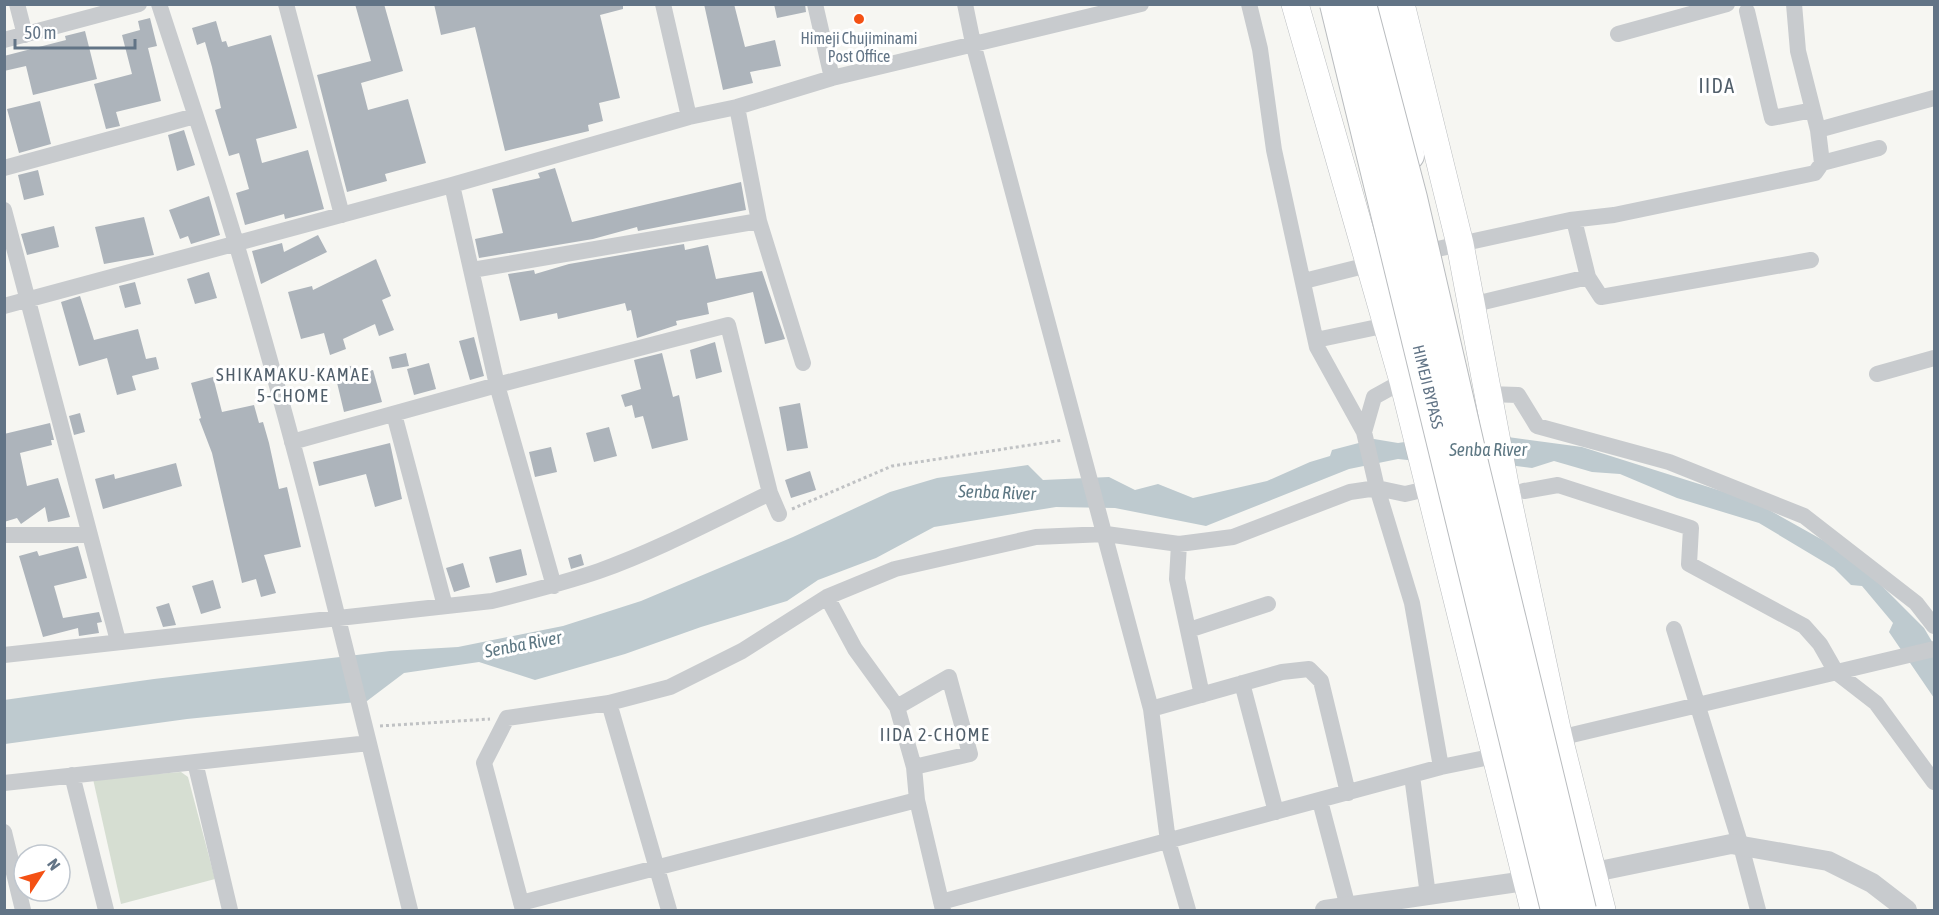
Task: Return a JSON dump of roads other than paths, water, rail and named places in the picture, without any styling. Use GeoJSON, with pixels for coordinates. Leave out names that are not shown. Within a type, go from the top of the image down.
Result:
{"type":"FeatureCollection","features":[{"type":"Feature","properties":{"kind":"highway"},"geometry":{"type":"LineString","coordinates":[[1295,4],[1387,325],[1414,374]]}},
{"type":"Feature","properties":{"kind":"highway"},"geometry":{"type":"LineString","coordinates":[[1313,4],[1362,171],[1414,374],[1431,488],[1534,910]]}},
{"type":"Feature","properties":{"kind":"highway","name":"HIMEJI BYPASS"},"geometry":{"type":"LineString","coordinates":[[1335,4],[1414,374],[1556,910]]}},
{"type":"Feature","properties":{"kind":"highway","name":"HIMEJI BYPASS"},"geometry":{"type":"LineString","coordinates":[[1361,4],[1412,198],[1473,467],[1581,910]]}},
{"type":"Feature","properties":{"kind":"highway"},"geometry":{"type":"LineString","coordinates":[[1381,4],[1404,104],[1412,198]]}},
{"type":"Feature","properties":{"kind":"highway"},"geometry":{"type":"LineString","coordinates":[[1401,4],[1460,244],[1486,386],[1516,493],[1559,738],[1602,910]]}},
{"type":"Feature","properties":{"kind":"street"},"geometry":{"type":"LineString","coordinates":[[17,4],[25,35]]}},
{"type":"Feature","properties":{"kind":"street"},"geometry":{"type":"LineString","coordinates":[[4,40],[139,4]]}},
{"type":"Feature","properties":{"kind":"street"},"geometry":{"type":"LineString","coordinates":[[159,4],[236,242],[292,442],[339,619],[410,910]]}},
{"type":"Feature","properties":{"kind":"street"},"geometry":{"type":"LineString","coordinates":[[286,4],[342,215]]}},
{"type":"Feature","properties":{"kind":"street"},"geometry":{"type":"LineString","coordinates":[[663,4],[689,117]]}},
{"type":"Feature","properties":{"kind":"street"},"geometry":{"type":"LineString","coordinates":[[815,4],[832,78]]}},
{"type":"Feature","properties":{"kind":"street"},"geometry":{"type":"LineString","coordinates":[[966,4],[973,43],[1151,709],[1168,841],[1188,910]]}},
{"type":"Feature","properties":{"kind":"street"},"geometry":{"type":"LineString","coordinates":[[4,306],[452,185],[689,117],[737,107],[832,78],[1116,8],[1142,4]]}},
{"type":"Feature","properties":{"kind":"street"},"geometry":{"type":"LineString","coordinates":[[1249,4],[1260,49],[1274,150],[1317,347],[1364,432],[1377,488],[1412,603],[1441,767]]}},
{"type":"Feature","properties":{"kind":"street"},"geometry":{"type":"LineString","coordinates":[[1618,34],[1727,4]]}},
{"type":"Feature","properties":{"kind":"street"},"geometry":{"type":"LineString","coordinates":[[1794,4],[1798,51],[1818,130],[1822,163]]}},
{"type":"Feature","properties":{"kind":"street"},"geometry":{"type":"LineString","coordinates":[[1747,11],[1772,118],[1813,110]]}},
{"type":"Feature","properties":{"kind":"street"},"geometry":{"type":"LineString","coordinates":[[1818,130],[1935,98]]}},
{"type":"Feature","properties":{"kind":"street"},"geometry":{"type":"LineString","coordinates":[[737,107],[759,221],[803,363]]}},
{"type":"Feature","properties":{"kind":"street"},"geometry":{"type":"LineString","coordinates":[[4,168],[195,116]]}},
{"type":"Feature","properties":{"kind":"street"},"geometry":{"type":"LineString","coordinates":[[1304,281],[1460,244],[1574,220],[1614,215],[1815,172],[1822,163],[1880,147]]}},
{"type":"Feature","properties":{"kind":"street"},"geometry":{"type":"LineString","coordinates":[[452,185],[497,385],[554,586]]}},
{"type":"Feature","properties":{"kind":"street"},"geometry":{"type":"LineString","coordinates":[[4,210],[118,641]]}},
{"type":"Feature","properties":{"kind":"street"},"geometry":{"type":"LineString","coordinates":[[1574,220],[1588,277],[1601,297],[1811,260]]}},
{"type":"Feature","properties":{"kind":"street"},"geometry":{"type":"LineString","coordinates":[[472,270],[759,221]]}},
{"type":"Feature","properties":{"kind":"street"},"geometry":{"type":"LineString","coordinates":[[1471,305],[1588,277]]}},
{"type":"Feature","properties":{"kind":"street"},"geometry":{"type":"LineString","coordinates":[[292,442],[497,385],[728,325],[770,493],[779,514]]}},
{"type":"Feature","properties":{"kind":"street"},"geometry":{"type":"LineString","coordinates":[[1316,340],[1387,325]]}},
{"type":"Feature","properties":{"kind":"street"},"geometry":{"type":"LineString","coordinates":[[1877,374],[1935,358]]}},
{"type":"Feature","properties":{"kind":"street"},"geometry":{"type":"LineString","coordinates":[[1364,432],[1374,397],[1414,374],[1486,386],[1518,395],[1537,426],[1669,462],[1804,516],[1916,603],[1935,626]]}},
{"type":"Feature","properties":{"kind":"street"},"geometry":{"type":"LineString","coordinates":[[394,414],[445,606]]}},
{"type":"Feature","properties":{"kind":"street"},"geometry":{"type":"LineString","coordinates":[[1516,493],[1558,485],[1691,528],[1689,564],[1804,626],[1820,644],[1836,672],[1876,703],[1935,782]]}},
{"type":"Feature","properties":{"kind":"street"},"geometry":{"type":"LineString","coordinates":[[917,800],[522,907],[484,763],[507,718],[609,703],[670,687],[742,651],[827,597],[895,569],[1036,537],[1106,534],[1179,543],[1233,537],[1350,492],[1377,488],[1405,494],[1431,488]]}},
{"type":"Feature","properties":{"kind":"street"},"geometry":{"type":"LineString","coordinates":[[4,655],[492,601],[554,586],[654,549],[770,493]]}},
{"type":"Feature","properties":{"kind":"street"},"geometry":{"type":"LineString","coordinates":[[4,535],[90,535]]}},
{"type":"Feature","properties":{"kind":"street"},"geometry":{"type":"LineString","coordinates":[[1179,543],[1176,579],[1202,695]]}},
{"type":"Feature","properties":{"kind":"street"},"geometry":{"type":"LineString","coordinates":[[827,597],[855,649],[897,707],[914,767],[917,800],[942,906],[1168,841],[1441,767],[1495,756]]}},
{"type":"Feature","properties":{"kind":"street"},"geometry":{"type":"LineString","coordinates":[[1189,630],[1268,604]]}},
{"type":"Feature","properties":{"kind":"street"},"geometry":{"type":"LineString","coordinates":[[1674,629],[1741,846],[1758,910]]}},
{"type":"Feature","properties":{"kind":"street"},"geometry":{"type":"LineString","coordinates":[[1559,738],[1698,707],[1887,659],[1896,660],[1935,650]]}},
{"type":"Feature","properties":{"kind":"street"},"geometry":{"type":"LineString","coordinates":[[1151,709],[1282,672],[1309,669],[1321,681],[1348,793]]}},
{"type":"Feature","properties":{"kind":"street"},"geometry":{"type":"LineString","coordinates":[[897,707],[949,677],[970,754],[914,767]]}},
{"type":"Feature","properties":{"kind":"street"},"geometry":{"type":"LineString","coordinates":[[1242,683],[1276,812]]}},
{"type":"Feature","properties":{"kind":"street"},"geometry":{"type":"LineString","coordinates":[[609,703],[669,910]]}},
{"type":"Feature","properties":{"kind":"street"},"geometry":{"type":"LineString","coordinates":[[4,783],[195,762],[367,735]]}},
{"type":"Feature","properties":{"kind":"street"},"geometry":{"type":"LineString","coordinates":[[195,762],[230,910]]}},
{"type":"Feature","properties":{"kind":"street"},"geometry":{"type":"LineString","coordinates":[[72,775],[106,910]]}},
{"type":"Feature","properties":{"kind":"street"},"geometry":{"type":"LineString","coordinates":[[1412,776],[1428,895]]}},
{"type":"Feature","properties":{"kind":"street"},"geometry":{"type":"LineString","coordinates":[[1320,801],[1348,907]]}},
{"type":"Feature","properties":{"kind":"street"},"geometry":{"type":"LineString","coordinates":[[4,832],[23,910]]}},
{"type":"Feature","properties":{"kind":"street"},"geometry":{"type":"LineString","coordinates":[[1325,910],[1398,905],[1428,895],[1526,880],[1593,874],[1731,844],[1828,861],[1872,883],[1907,910]]}},
{"type":"Feature","properties":{"kind":"water","name":"Senba River"},"geometry":{"type":"Polygon","coordinates":[[[1471,432],[1582,447],[1753,501],[1828,543],[1867,571],[1924,628],[1934,645],[1934,698],[1889,632],[1893,623],[1862,586],[1851,585],[1834,568],[1759,523],[1677,498],[1620,474],[1592,472],[1554,461],[1532,468],[1485,462],[1436,463],[1398,459],[1349,469],[1206,526],[1115,508],[1056,507],[934,527],[876,558],[818,580],[787,601],[701,627],[625,654],[535,680],[479,662],[404,673],[367,701],[187,719],[5,744],[4,700],[154,679],[390,651],[458,647],[563,626],[641,601],[793,537],[890,492],[937,478],[1028,465],[1043,480],[1109,477],[1135,490],[1158,484],[1193,498],[1267,481],[1330,456],[1332,450],[1374,439],[1398,443],[1471,432]]]}},
{"type":"Feature","properties":{"kind":"place","name":"Himeji Chujiminami Post Office"},"geometry":{"type":"Point","coordinates":[859,19]}},
{"type":"Feature","properties":{"kind":"district","name":"IIDA"},"geometry":{"type":"Point","coordinates":[1717,85]}},
{"type":"Feature","properties":{"kind":"district","name":"SHIKAMAKU-KAMAE 5-CHOME"},"geometry":{"type":"Point","coordinates":[293,384]}},
{"type":"Feature","properties":{"kind":"district","name":"IIDA 2-CHOME"},"geometry":{"type":"Point","coordinates":[935,734]}}]}
